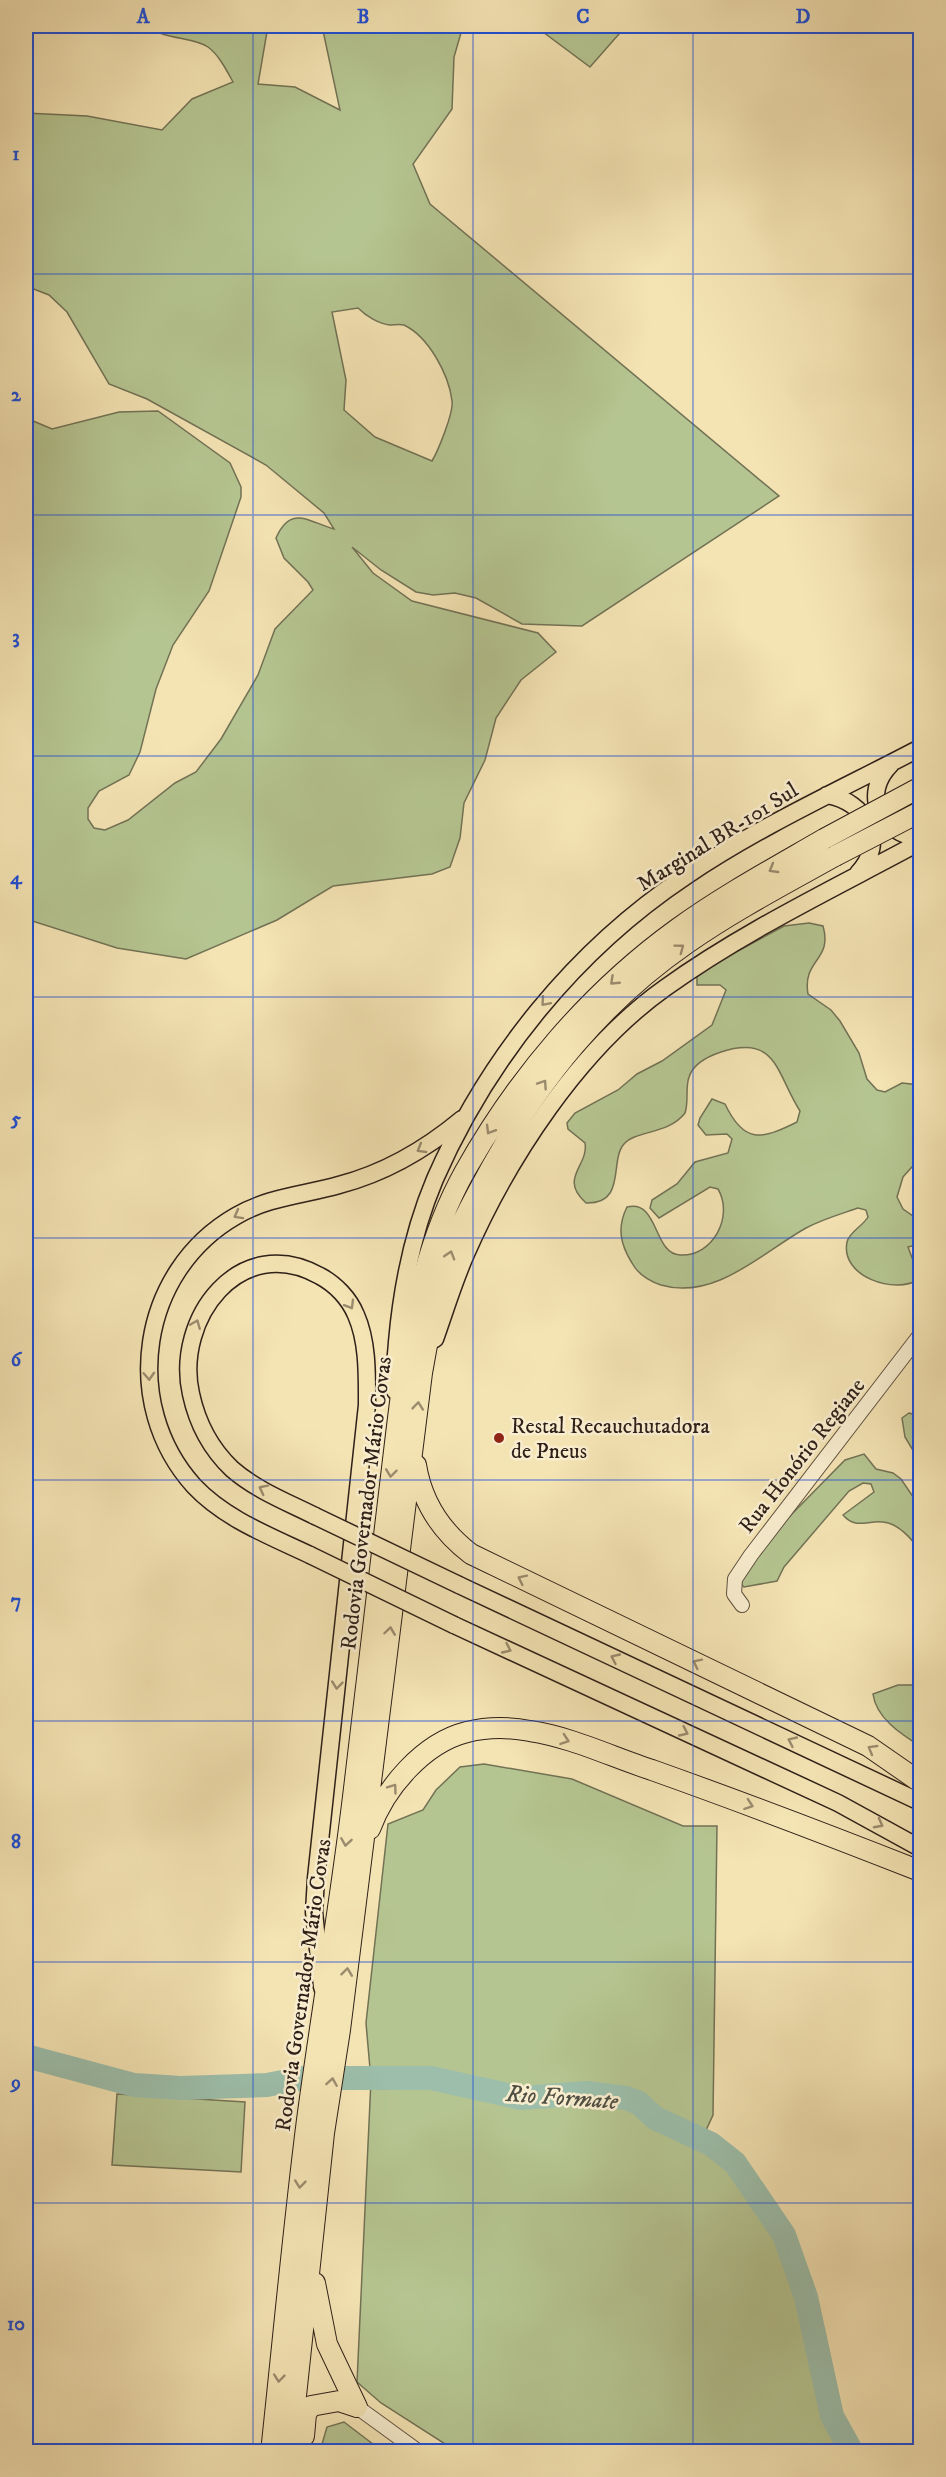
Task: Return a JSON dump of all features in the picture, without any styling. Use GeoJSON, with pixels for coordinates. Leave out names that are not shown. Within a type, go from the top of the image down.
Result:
{"type":"FeatureCollection","features":[{"type":"Feature","properties":{"kind":"highway","name":"Rodovia Governador Mário Covas"},"geometry":{"type":"LineString","coordinates":[[290,2451],[311,2258],[320,2030],[355,1784],[398,1415],[416,1304],[434,1236],[463,1175],[496,1121],[536,1065],[586,1007],[640,957],[707,908],[824,839],[919,788]]}},
{"type":"Feature","properties":{"kind":"highway","name":"Rodovia Governador Mário Covas"},"geometry":{"type":"LineString","coordinates":[[271,2451],[315,2129],[340,2030],[422,1373],[433,1310],[454,1240],[515,1126],[549,1074],[593,1024],[670,956],[718,922],[835,856],[921,812]]}},
{"type":"Feature","properties":{"kind":"highway"},"geometry":{"type":"LineString","coordinates":[[415,1438],[416,1468],[425,1497],[449,1535],[471,1554],[868,1746],[921,1782]]}},
{"type":"Feature","properties":{"kind":"highway"},"geometry":{"type":"LineString","coordinates":[[361,1860],[380,1807],[413,1764],[454,1736],[500,1728],[531,1731],[561,1738],[855,1844],[921,1872]]}},
{"type":"Feature","properties":{"kind":"highway"},"geometry":{"type":"LineString","coordinates":[[311,2258],[327,2344],[357,2407]]}},
{"type":"Feature","properties":{"kind":"highway"},"geometry":{"type":"LineString","coordinates":[[302,2451],[306,2414],[311,2406],[339,2401],[357,2407]]}},
{"type":"Feature","properties":{"kind":"main road","name":"Marginal BR-101 Sul"},"geometry":{"type":"LineString","coordinates":[[398,1415],[394,1381],[401,1299],[415,1233],[437,1175],[467,1114],[535,1014],[594,949],[626,920],[686,876],[827,795],[921,748]]}},
{"type":"Feature","properties":{"kind":"main road"},"geometry":{"type":"LineString","coordinates":[[894,762],[884,771],[878,783],[879,810],[885,822],[895,831],[921,840]]}},
{"type":"Feature","properties":{"kind":"main road"},"geometry":{"type":"LineString","coordinates":[[827,795],[838,797],[857,807],[870,830],[869,856],[853,878]]}},
{"type":"Feature","properties":{"kind":"main road"},"geometry":{"type":"LineString","coordinates":[[422,1373],[466,1254],[493,1200],[558,1095],[599,1046],[663,989],[716,954],[921,840]]}},
{"type":"Feature","properties":{"kind":"main road"},"geometry":{"type":"LineString","coordinates":[[467,1114],[430,1144],[387,1167],[341,1185],[269,1200],[235,1216],[191,1252],[169,1283],[161,1300],[151,1337],[148,1374],[158,1426],[173,1458],[194,1486],[221,1509],[454,1625],[838,1803],[921,1848]]}},
{"type":"Feature","properties":{"kind":"main road"},"geometry":{"type":"LineString","coordinates":[[324,1998],[316,1927],[315,1888],[367,1405],[366,1360],[356,1316],[335,1286],[304,1269],[280,1265],[256,1268],[224,1284],[199,1316],[188,1358],[193,1402],[204,1431],[231,1468],[254,1485],[315,1516],[459,1585],[921,1802]]}},
{"type":"Feature","properties":{"kind":"street","name":"Rua Honório Regiane"},"geometry":{"type":"LineString","coordinates":[[742,1605],[734,1594],[735,1579],[745,1563],[921,1335]]}},
{"type":"Feature","properties":{"kind":"street"},"geometry":{"type":"LineString","coordinates":[[855,1844],[921,1881]]}},
{"type":"Feature","properties":{"kind":"street"},"geometry":{"type":"LineString","coordinates":[[357,2407],[419,2451]]}},
{"type":"Feature","properties":{"kind":"green space"},"geometry":{"type":"Polygon","coordinates":[[[145,26],[268,26],[258,84],[295,87],[340,110],[322,26],[463,26],[454,57],[452,109],[413,164],[430,204],[779,496],[582,626],[522,624],[476,598],[455,593],[433,595],[416,592],[381,570],[352,547],[373,573],[412,601],[538,633],[556,652],[521,680],[496,718],[485,760],[464,803],[460,838],[450,867],[432,874],[333,886],[277,920],[186,959],[117,948],[26,919],[26,418],[52,429],[119,412],[158,411],[230,463],[241,487],[241,497],[209,591],[173,645],[156,689],[140,752],[129,775],[99,791],[88,808],[88,819],[94,828],[105,830],[128,820],[175,783],[196,772],[221,739],[258,675],[275,629],[313,590],[284,558],[276,538],[288,521],[294,518],[309,520],[334,529],[324,513],[266,465],[147,399],[109,384],[67,312],[49,295],[26,286],[26,113],[87,116],[162,130],[192,99],[233,82],[219,59],[208,47],[195,41],[153,31],[145,26]],[[358,308],[332,312],[346,380],[344,410],[375,437],[432,461],[445,431],[452,406],[450,391],[442,369],[429,347],[413,331],[404,325],[381,323],[358,308]]]}},
{"type":"Feature","properties":{"kind":"green space"},"geometry":{"type":"Polygon","coordinates":[[[535,26],[626,26],[590,67],[535,26]]]}},
{"type":"Feature","properties":{"kind":"green space"},"geometry":{"type":"Polygon","coordinates":[[[809,923],[823,926],[825,938],[821,954],[809,974],[808,994],[831,1010],[840,1021],[859,1053],[867,1079],[877,1090],[885,1092],[902,1083],[920,1085],[920,1158],[903,1177],[897,1197],[903,1209],[920,1221],[920,1244],[908,1247],[920,1279],[897,1285],[884,1284],[860,1273],[852,1265],[847,1254],[848,1238],[868,1217],[866,1210],[858,1208],[806,1228],[738,1272],[719,1280],[700,1286],[681,1288],[661,1285],[637,1271],[625,1249],[621,1228],[627,1207],[637,1207],[645,1211],[665,1246],[671,1252],[680,1255],[692,1254],[711,1242],[722,1222],[722,1200],[718,1189],[710,1187],[659,1218],[650,1208],[652,1200],[677,1184],[695,1162],[728,1153],[732,1139],[727,1134],[706,1135],[698,1125],[712,1099],[725,1104],[739,1126],[755,1135],[773,1132],[797,1122],[800,1111],[779,1071],[772,1060],[754,1048],[739,1048],[721,1052],[702,1061],[689,1077],[685,1113],[670,1125],[636,1136],[624,1144],[620,1151],[612,1189],[607,1197],[599,1201],[586,1203],[578,1194],[574,1179],[583,1159],[585,1143],[568,1129],[567,1123],[575,1113],[618,1090],[637,1074],[662,1061],[712,1025],[726,990],[720,985],[697,985],[697,977],[708,967],[784,926],[809,923]]]}},
{"type":"Feature","properties":{"kind":"green space"},"geometry":{"type":"Polygon","coordinates":[[[909,1413],[920,1416],[920,1462],[905,1437],[902,1418],[909,1413]]]}},
{"type":"Feature","properties":{"kind":"green space"},"geometry":{"type":"Polygon","coordinates":[[[864,1454],[876,1469],[893,1473],[901,1479],[920,1507],[920,1551],[909,1537],[894,1525],[883,1522],[857,1523],[848,1520],[843,1515],[874,1492],[871,1484],[863,1483],[849,1491],[784,1567],[777,1581],[744,1587],[738,1581],[787,1519],[845,1460],[864,1454]]]}},
{"type":"Feature","properties":{"kind":"green space"},"geometry":{"type":"Polygon","coordinates":[[[898,1685],[920,1685],[920,1746],[884,1718],[875,1703],[873,1694],[898,1685]]]}},
{"type":"Feature","properties":{"kind":"green space"},"geometry":{"type":"Polygon","coordinates":[[[484,1764],[572,1779],[683,1826],[717,1826],[713,2115],[702,2139],[735,2163],[789,2245],[806,2297],[832,2416],[852,2451],[456,2451],[381,2403],[357,2382],[371,2080],[366,2023],[388,1824],[423,1810],[436,1790],[460,1767],[484,1764]]]}},
{"type":"Feature","properties":{"kind":"green space"},"geometry":{"type":"Polygon","coordinates":[[[117,2094],[245,2102],[241,2172],[112,2165],[117,2094]]]}},
{"type":"Feature","properties":{"kind":"green space"},"geometry":{"type":"Polygon","coordinates":[[[344,2422],[382,2451],[320,2451],[327,2427],[344,2422]]]}},
{"type":"Feature","properties":{"kind":"waterway","name":"Rio Formate"},"geometry":{"type":"LineString","coordinates":[[26,2056],[134,2085],[181,2088],[267,2085],[303,2078],[431,2078],[521,2098],[587,2093],[626,2098],[639,2103],[655,2118],[711,2144],[735,2163],[784,2235],[806,2297],[832,2416],[852,2452]]}},
{"type":"Feature","properties":{"kind":"place","name":"Restal Recauchutadora de Pneus"},"geometry":{"type":"Point","coordinates":[499,1438]}}]}
